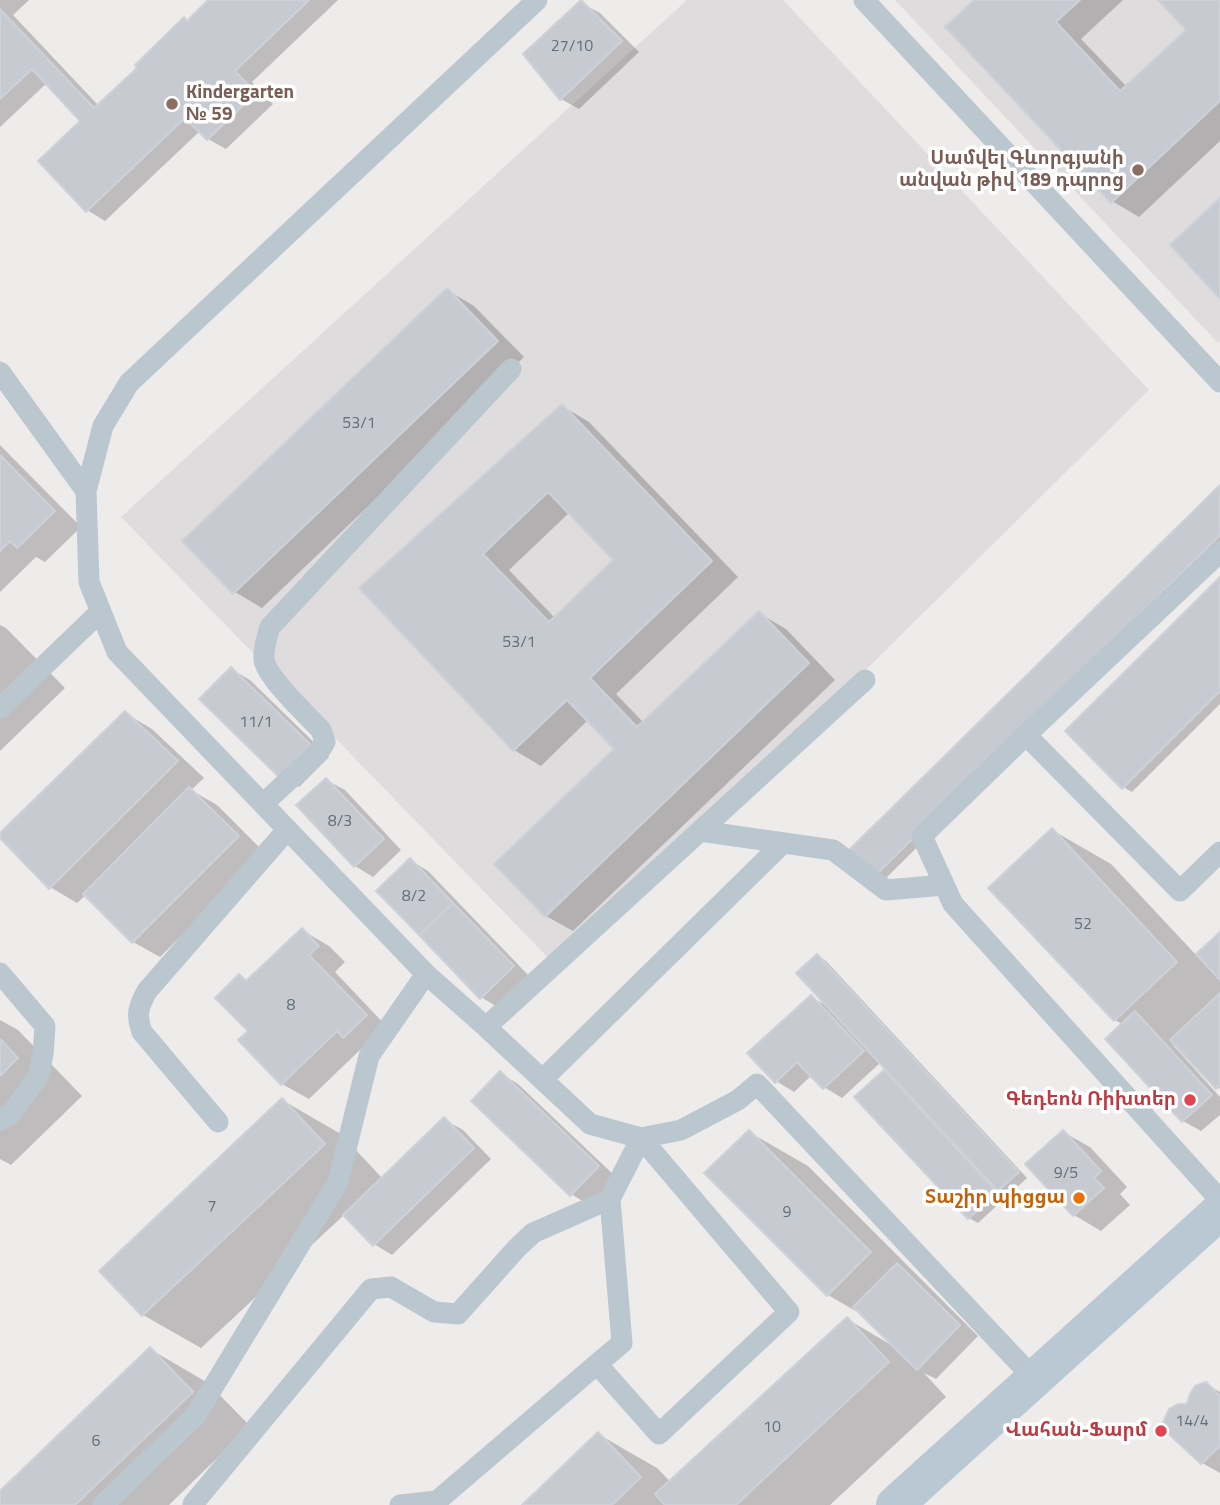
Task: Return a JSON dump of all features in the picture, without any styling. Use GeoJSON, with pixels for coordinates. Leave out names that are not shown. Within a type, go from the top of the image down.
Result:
{"type":"FeatureCollection","features":[{"type":"Feature","properties":{"kind":"main road"},"geometry":{"type":"LineString","coordinates":[[919,1505],[1220,1211]]}},
{"type":"Feature","properties":{"kind":"main road"},"geometry":{"type":"LineString","coordinates":[[895,1505],[1220,1235]]}},
{"type":"Feature","properties":{"kind":"lane"},"geometry":{"type":"LineString","coordinates":[[537,0],[130,383],[103,426],[86,491],[89,582],[117,652],[426,974],[590,1124],[641,1138],[681,1130],[737,1100],[757,1084],[1041,1386]]}},
{"type":"Feature","properties":{"kind":"lane"},"geometry":{"type":"LineString","coordinates":[[864,0],[1220,383]]}},
{"type":"Feature","properties":{"kind":"lane"},"geometry":{"type":"LineString","coordinates":[[263,804],[318,752],[325,741],[321,730],[270,674],[264,660],[265,643],[271,627],[511,369]]}},
{"type":"Feature","properties":{"kind":"lane"},"geometry":{"type":"LineString","coordinates":[[0,372],[86,491]]}},
{"type":"Feature","properties":{"kind":"lane"},"geometry":{"type":"LineString","coordinates":[[1220,552],[922,836],[953,904],[1220,1200]]}},
{"type":"Feature","properties":{"kind":"lane"},"geometry":{"type":"LineString","coordinates":[[0,708],[101,611]]}},
{"type":"Feature","properties":{"kind":"lane"},"geometry":{"type":"LineString","coordinates":[[486,1027],[865,680]]}},
{"type":"Feature","properties":{"kind":"lane"},"geometry":{"type":"LineString","coordinates":[[1026,736],[1180,891],[1220,852]]}},
{"type":"Feature","properties":{"kind":"lane"},"geometry":{"type":"LineString","coordinates":[[219,1122],[142,1032],[137,1020],[140,1003],[287,830]]}},
{"type":"Feature","properties":{"kind":"lane"},"geometry":{"type":"LineString","coordinates":[[701,831],[833,850],[886,890],[944,885]]}},
{"type":"Feature","properties":{"kind":"lane"},"geometry":{"type":"LineString","coordinates":[[543,1079],[783,843]]}},
{"type":"Feature","properties":{"kind":"lane"},"geometry":{"type":"LineString","coordinates":[[0,973],[45,1026],[39,1075],[10,1114],[0,1120]]}},
{"type":"Feature","properties":{"kind":"lane"},"geometry":{"type":"LineString","coordinates":[[103,1505],[196,1415],[338,1182],[369,1056],[426,974]]}},
{"type":"Feature","properties":{"kind":"lane"},"geometry":{"type":"LineString","coordinates":[[400,1505],[437,1501],[622,1343],[610,1199],[641,1138]]}},
{"type":"Feature","properties":{"kind":"lane"},"geometry":{"type":"LineString","coordinates":[[597,1364],[659,1434],[789,1312],[641,1138]]}},
{"type":"Feature","properties":{"kind":"lane"},"geometry":{"type":"LineString","coordinates":[[193,1504],[371,1289],[391,1287],[434,1312],[458,1314],[533,1233],[610,1199]]}},
{"type":"Feature","properties":{"kind":"shaded area"},"geometry":{"type":"Polygon","coordinates":[[[687,0],[783,0],[1149,390],[561,971],[121,517],[687,0]]]}},
{"type":"Feature","properties":{"kind":"shaded area","name":"Սամվել Գևորգյանի անվան թիվ 189 դպրոց"},"geometry":{"type":"Polygon","coordinates":[[[895,0],[1220,0],[1218,343],[895,0]]]}},
{"type":"Feature","properties":{"kind":"building","name":"Kindergarten № 59"},"geometry":{"type":"Polygon","coordinates":[[[208,0],[309,0],[235,71],[256,93],[207,140],[185,118],[86,212],[38,161],[80,121],[32,69],[0,99],[0,9],[94,108],[137,68],[135,65],[184,17],[187,21],[208,0]]]}},
{"type":"Feature","properties":{"kind":"building"},"geometry":{"type":"Polygon","coordinates":[[[581,0],[622,41],[560,100],[523,54],[581,0]]]}},
{"type":"Feature","properties":{"kind":"building"},"geometry":{"type":"Polygon","coordinates":[[[974,0],[1080,0],[1056,22],[1120,91],[1186,30],[1158,0],[1220,0],[1220,101],[1111,203],[945,27],[974,0]]]}},
{"type":"Feature","properties":{"kind":"building"},"geometry":{"type":"Polygon","coordinates":[[[1220,198],[1220,299],[1170,245],[1220,198]]]}},
{"type":"Feature","properties":{"kind":"building"},"geometry":{"type":"Polygon","coordinates":[[[447,288],[498,341],[233,594],[182,541],[447,288]]]}},
{"type":"Feature","properties":{"kind":"building"},"geometry":{"type":"Polygon","coordinates":[[[562,404],[712,561],[590,678],[637,727],[759,611],[809,663],[545,917],[494,864],[614,749],[567,700],[513,751],[359,588],[562,404]],[[548,492],[483,554],[549,622],[613,560],[548,492]]]}},
{"type":"Feature","properties":{"kind":"building"},"geometry":{"type":"Polygon","coordinates":[[[0,455],[55,511],[17,548],[10,541],[0,551],[0,455]]]}},
{"type":"Feature","properties":{"kind":"building"},"geometry":{"type":"Polygon","coordinates":[[[1220,485],[1220,535],[875,876],[849,850],[1220,485]]]}},
{"type":"Feature","properties":{"kind":"building"},"geometry":{"type":"Polygon","coordinates":[[[1220,577],[1220,691],[1122,789],[1065,731],[1220,577]]]}},
{"type":"Feature","properties":{"kind":"building"},"geometry":{"type":"Polygon","coordinates":[[[231,667],[312,746],[280,778],[199,699],[231,667]]]}},
{"type":"Feature","properties":{"kind":"building"},"geometry":{"type":"Polygon","coordinates":[[[125,711],[178,761],[49,889],[0,838],[0,833],[125,711]]]}},
{"type":"Feature","properties":{"kind":"building"},"geometry":{"type":"Polygon","coordinates":[[[326,778],[384,839],[354,867],[296,805],[326,778]]]}},
{"type":"Feature","properties":{"kind":"building"},"geometry":{"type":"Polygon","coordinates":[[[189,787],[239,836],[132,943],[83,894],[189,787]]]}},
{"type":"Feature","properties":{"kind":"building"},"geometry":{"type":"Polygon","coordinates":[[[1052,828],[1177,962],[1114,1021],[988,888],[1052,828]]]}},
{"type":"Feature","properties":{"kind":"building"},"geometry":{"type":"Polygon","coordinates":[[[410,858],[453,903],[419,935],[376,891],[410,858]]]}},
{"type":"Feature","properties":{"kind":"building"},"geometry":{"type":"Polygon","coordinates":[[[453,903],[514,966],[480,999],[419,935],[453,903]]]}},
{"type":"Feature","properties":{"kind":"building"},"geometry":{"type":"Polygon","coordinates":[[[302,928],[319,946],[309,955],[367,1015],[343,1038],[337,1031],[281,1085],[238,1040],[248,1031],[215,998],[239,974],[246,981],[302,928]]]}},
{"type":"Feature","properties":{"kind":"building"},"geometry":{"type":"Polygon","coordinates":[[[1220,932],[1220,980],[1196,954],[1220,932]]]}},
{"type":"Feature","properties":{"kind":"building"},"geometry":{"type":"Polygon","coordinates":[[[817,954],[1019,1172],[998,1191],[796,973],[817,954]]]}},
{"type":"Feature","properties":{"kind":"building"},"geometry":{"type":"Polygon","coordinates":[[[1220,993],[1220,1085],[1216,1089],[1170,1040],[1220,993]]]}},
{"type":"Feature","properties":{"kind":"building"},"geometry":{"type":"Polygon","coordinates":[[[811,995],[864,1051],[823,1089],[797,1062],[775,1083],[747,1053],[811,995]]]}},
{"type":"Feature","properties":{"kind":"building"},"geometry":{"type":"Polygon","coordinates":[[[1135,1011],[1212,1095],[1182,1122],[1105,1039],[1135,1011]]]}},
{"type":"Feature","properties":{"kind":"building"},"geometry":{"type":"Polygon","coordinates":[[[0,1039],[18,1058],[0,1076],[0,1039]]]}},
{"type":"Feature","properties":{"kind":"building"},"geometry":{"type":"Polygon","coordinates":[[[884,1070],[997,1192],[968,1219],[854,1097],[884,1070]]]}},
{"type":"Feature","properties":{"kind":"building"},"geometry":{"type":"Polygon","coordinates":[[[500,1071],[599,1166],[570,1196],[471,1101],[500,1071]]]}},
{"type":"Feature","properties":{"kind":"building"},"geometry":{"type":"Polygon","coordinates":[[[282,1098],[325,1144],[142,1316],[99,1271],[282,1098]]]}},
{"type":"Feature","properties":{"kind":"building"},"geometry":{"type":"Polygon","coordinates":[[[444,1117],[474,1148],[373,1246],[343,1215],[444,1117]]]}},
{"type":"Feature","properties":{"kind":"building"},"geometry":{"type":"Polygon","coordinates":[[[749,1130],[871,1252],[827,1296],[704,1173],[749,1130]]]}},
{"type":"Feature","properties":{"kind":"building"},"geometry":{"type":"Polygon","coordinates":[[[1063,1130],[1101,1171],[1094,1178],[1104,1188],[1073,1216],[1025,1164],[1063,1130]]]}},
{"type":"Feature","properties":{"kind":"building"},"geometry":{"type":"Polygon","coordinates":[[[897,1263],[960,1325],[917,1370],[853,1307],[897,1263]]]}},
{"type":"Feature","properties":{"kind":"building"},"geometry":{"type":"Polygon","coordinates":[[[847,1317],[889,1362],[736,1505],[665,1505],[655,1494],[847,1317]]]}},
{"type":"Feature","properties":{"kind":"building"},"geometry":{"type":"Polygon","coordinates":[[[150,1347],[193,1392],[75,1505],[0,1505],[0,1491],[150,1347]]]}},
{"type":"Feature","properties":{"kind":"building"},"geometry":{"type":"Polygon","coordinates":[[[1206,1382],[1220,1396],[1220,1446],[1201,1464],[1161,1427],[1169,1409],[1178,1404],[1187,1404],[1195,1386],[1206,1382]]]}},
{"type":"Feature","properties":{"kind":"building"},"geometry":{"type":"Polygon","coordinates":[[[598,1432],[641,1477],[612,1505],[522,1505],[598,1432]]]}},
{"type":"Feature","properties":{"kind":"place","name":"Kindergarten № 59"},"geometry":{"type":"Point","coordinates":[172,104]}},
{"type":"Feature","properties":{"kind":"place","name":"Սամվել Գևորգյանի անվան թիվ 189 դպրոց"},"geometry":{"type":"Point","coordinates":[1138,170]}},
{"type":"Feature","properties":{"kind":"place","name":"Գեդեոն Ռիխտեր"},"geometry":{"type":"Point","coordinates":[1190,1100]}},
{"type":"Feature","properties":{"kind":"place","name":"Տաշիր պիցցա"},"geometry":{"type":"Point","coordinates":[1079,1198]}},
{"type":"Feature","properties":{"kind":"place","name":"Վահան-Ֆարմ"},"geometry":{"type":"Point","coordinates":[1161,1431]}}]}
